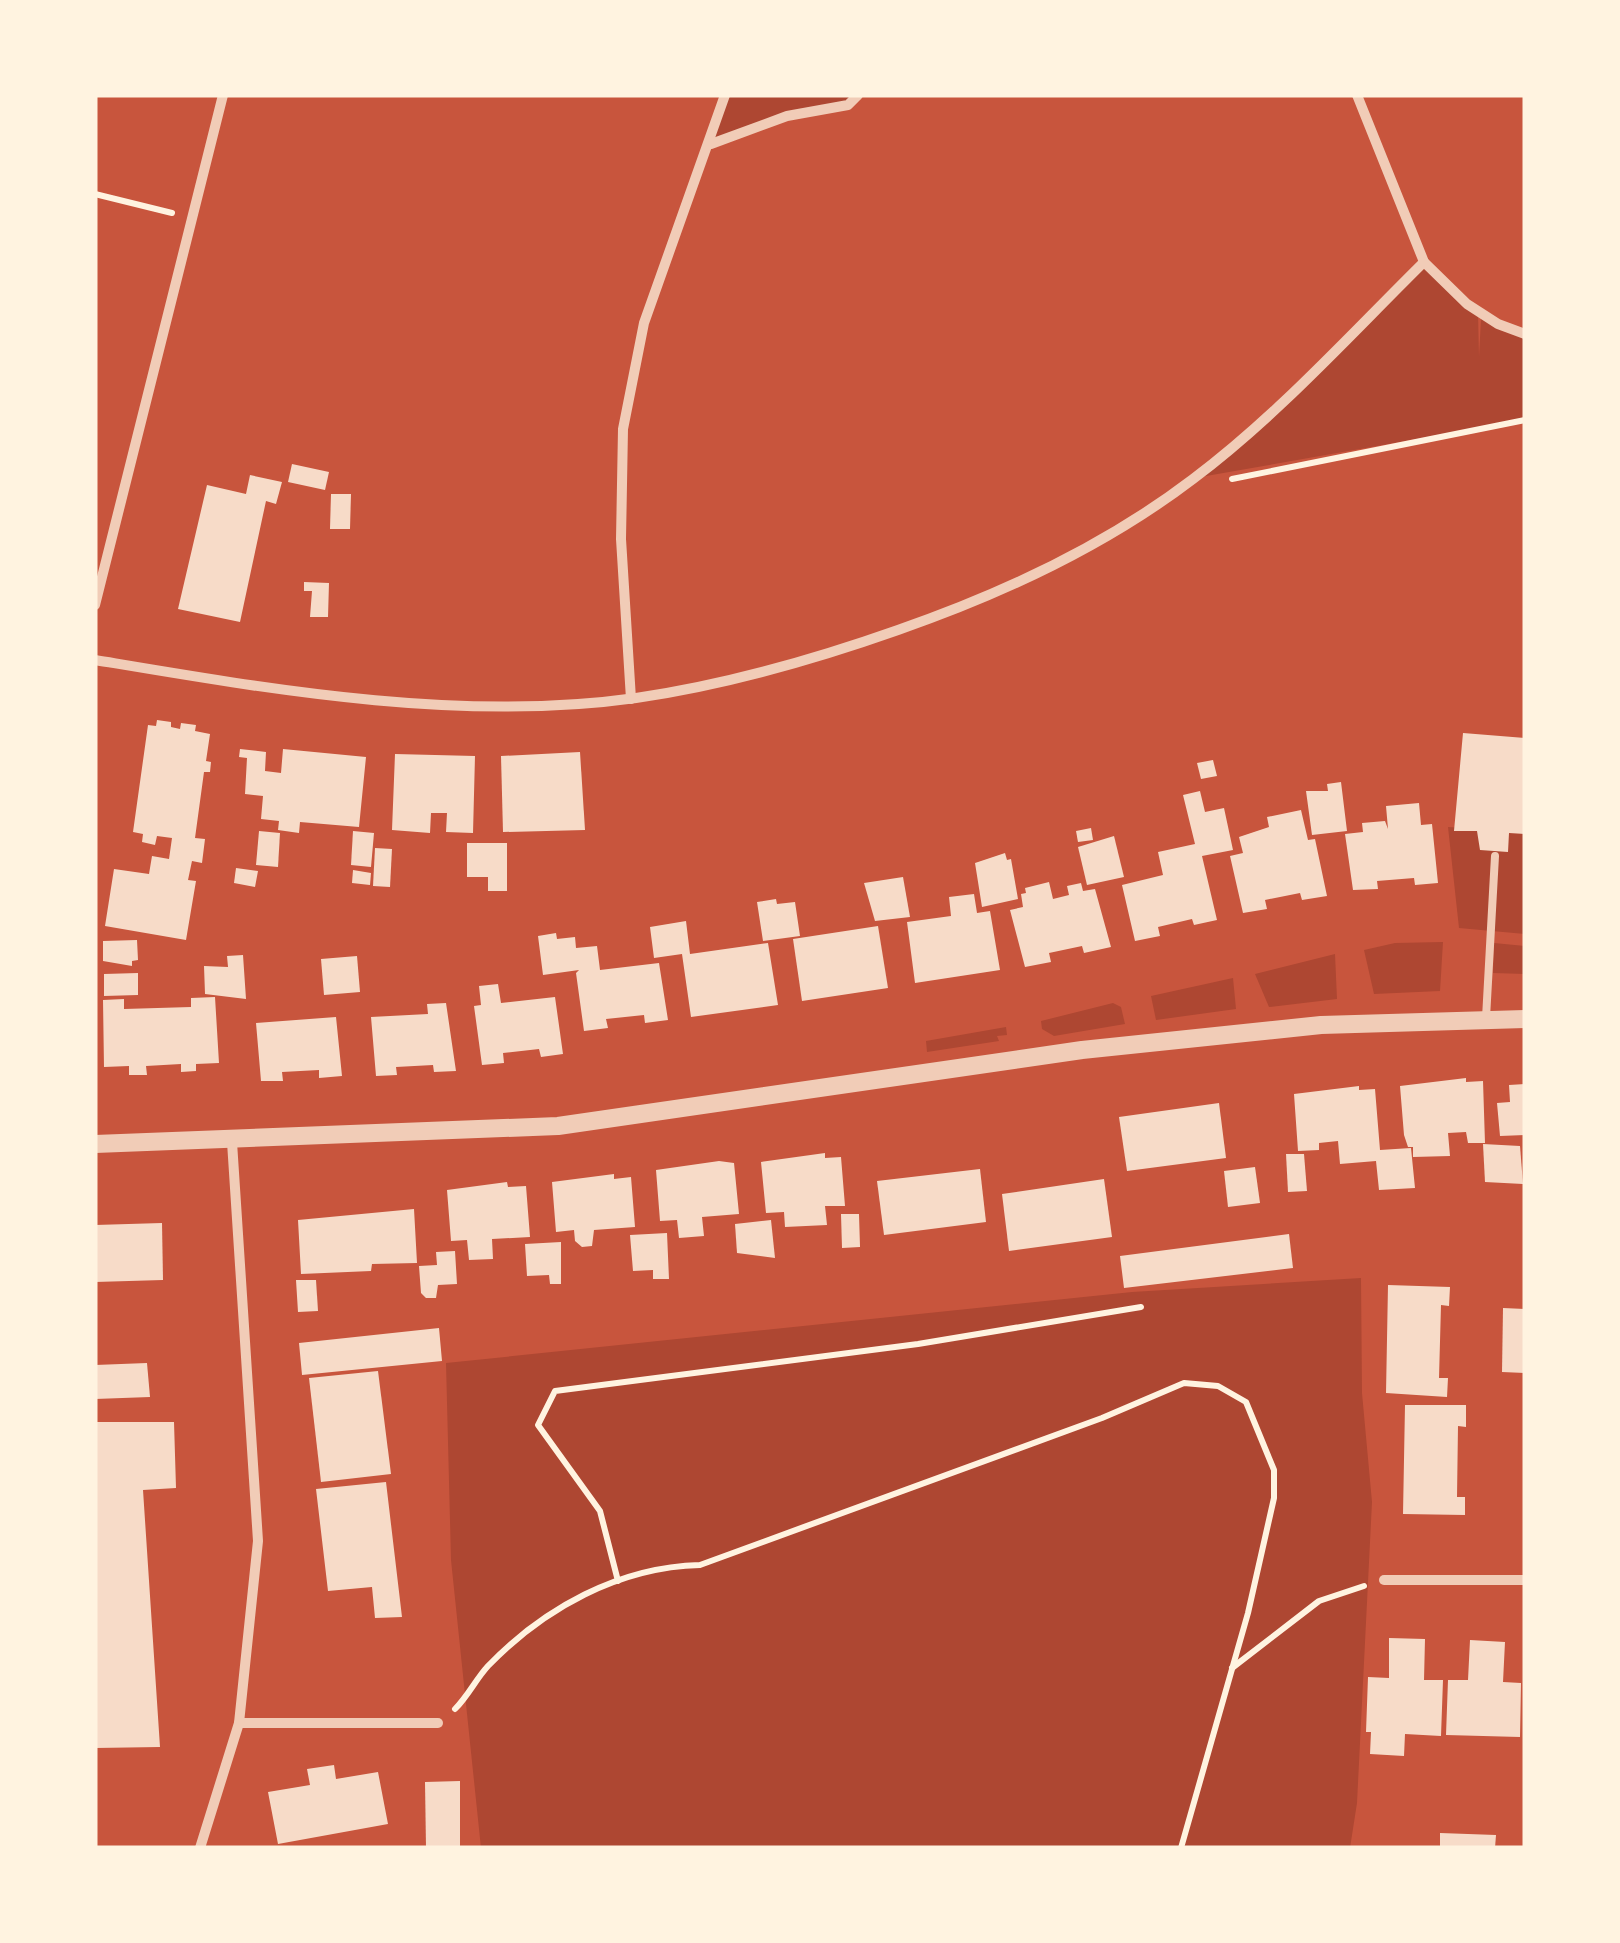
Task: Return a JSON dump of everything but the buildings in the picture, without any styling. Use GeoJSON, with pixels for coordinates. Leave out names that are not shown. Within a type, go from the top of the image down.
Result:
{"type":"FeatureCollection","features":[{"type":"Feature","properties":{"kind":"street"},"geometry":{"type":"LineString","coordinates":[[95,605],[224,95]]}},
{"type":"Feature","properties":{"kind":"street"},"geometry":{"type":"LineString","coordinates":[[631,699],[621,539],[623,429],[644,324],[711,144],[725,95]]}},
{"type":"Feature","properties":{"kind":"street"},"geometry":{"type":"LineString","coordinates":[[711,144],[787,116],[848,105],[858,95]]}},
{"type":"Feature","properties":{"kind":"street"},"geometry":{"type":"LineString","coordinates":[[1357,95],[1424,262],[1467,304],[1498,324],[1525,334]]}},
{"type":"Feature","properties":{"kind":"street"},"geometry":{"type":"LineString","coordinates":[[95,660],[270,690],[384,701],[550,704],[631,699],[717,685],[955,610],[1033,576],[1188,483],[1241,442],[1424,262]]}},
{"type":"Feature","properties":{"kind":"street"},"geometry":{"type":"LineString","coordinates":[[95,1144],[232,1142],[558,1126],[1082,1050],[1322,1025],[1525,1019]]}},
{"type":"Feature","properties":{"kind":"street"},"geometry":{"type":"LineString","coordinates":[[200,1848],[239,1723],[258,1541],[232,1142]]}},
{"type":"Feature","properties":{"kind":"street"},"geometry":{"type":"LineString","coordinates":[[1384,1580],[1525,1580]]}},
{"type":"Feature","properties":{"kind":"street"},"geometry":{"type":"LineString","coordinates":[[239,1723],[438,1723]]}},
{"type":"Feature","properties":{"kind":"lane"},"geometry":{"type":"LineString","coordinates":[[1486,1018],[1495,856]]}},
{"type":"Feature","properties":{"kind":"path"},"geometry":{"type":"LineString","coordinates":[[95,194],[192,218]]}},
{"type":"Feature","properties":{"kind":"path"},"geometry":{"type":"LineString","coordinates":[[1188,483],[1240,478],[1525,420]]}},
{"type":"Feature","properties":{"kind":"path"},"geometry":{"type":"LineString","coordinates":[[618,1581],[600,1511],[538,1425],[554,1391],[918,1344],[1140,1307]]}},
{"type":"Feature","properties":{"kind":"path"},"geometry":{"type":"LineString","coordinates":[[438,1723],[458,1706],[488,1666],[564,1603],[660,1566],[700,1565],[1102,1418],[1184,1383],[1218,1386],[1246,1402],[1274,1470],[1265,1540],[1182,1848]]}},
{"type":"Feature","properties":{"kind":"path"},"geometry":{"type":"LineString","coordinates":[[1231,1668],[1319,1601],[1384,1580]]}},
{"type":"Feature","properties":{"kind":"shaded area"},"geometry":{"type":"Polygon","coordinates":[[[725,95],[858,95],[848,105],[787,116],[711,144],[725,95]]]}},
{"type":"Feature","properties":{"kind":"shaded area"},"geometry":{"type":"Polygon","coordinates":[[[1424,265],[1478,312],[1479,357],[1481,319],[1525,332],[1525,420],[1189,479],[1256,427],[1424,265]]]}},
{"type":"Feature","properties":{"kind":"shaded area"},"geometry":{"type":"Polygon","coordinates":[[[1448,827],[1525,832],[1525,934],[1459,928],[1448,827]]]}},
{"type":"Feature","properties":{"kind":"shaded area"},"geometry":{"type":"Polygon","coordinates":[[[1443,942],[1440,991],[1374,994],[1364,950],[1395,943],[1443,942]]]}},
{"type":"Feature","properties":{"kind":"shaded area"},"geometry":{"type":"Polygon","coordinates":[[[1494,943],[1525,946],[1525,974],[1493,973],[1494,943]]]}},
{"type":"Feature","properties":{"kind":"shaded area"},"geometry":{"type":"Polygon","coordinates":[[[1335,954],[1337,999],[1269,1007],[1255,974],[1335,954]]]}},
{"type":"Feature","properties":{"kind":"shaded area"},"geometry":{"type":"Polygon","coordinates":[[[1233,978],[1236,1009],[1156,1020],[1151,996],[1233,978]]]}},
{"type":"Feature","properties":{"kind":"shaded area"},"geometry":{"type":"Polygon","coordinates":[[[1113,1003],[1121,1007],[1125,1024],[1054,1036],[1042,1029],[1041,1021],[1113,1003]]]}},
{"type":"Feature","properties":{"kind":"shaded area"},"geometry":{"type":"Polygon","coordinates":[[[1006,1027],[1007,1035],[997,1036],[999,1041],[927,1052],[926,1041],[1006,1027]]]}},
{"type":"Feature","properties":{"kind":"shaded area"},"geometry":{"type":"Polygon","coordinates":[[[1361,1278],[1362,1393],[1372,1502],[1357,1803],[1350,1848],[481,1848],[451,1560],[446,1363],[1132,1292],[1361,1278]]]}}]}
